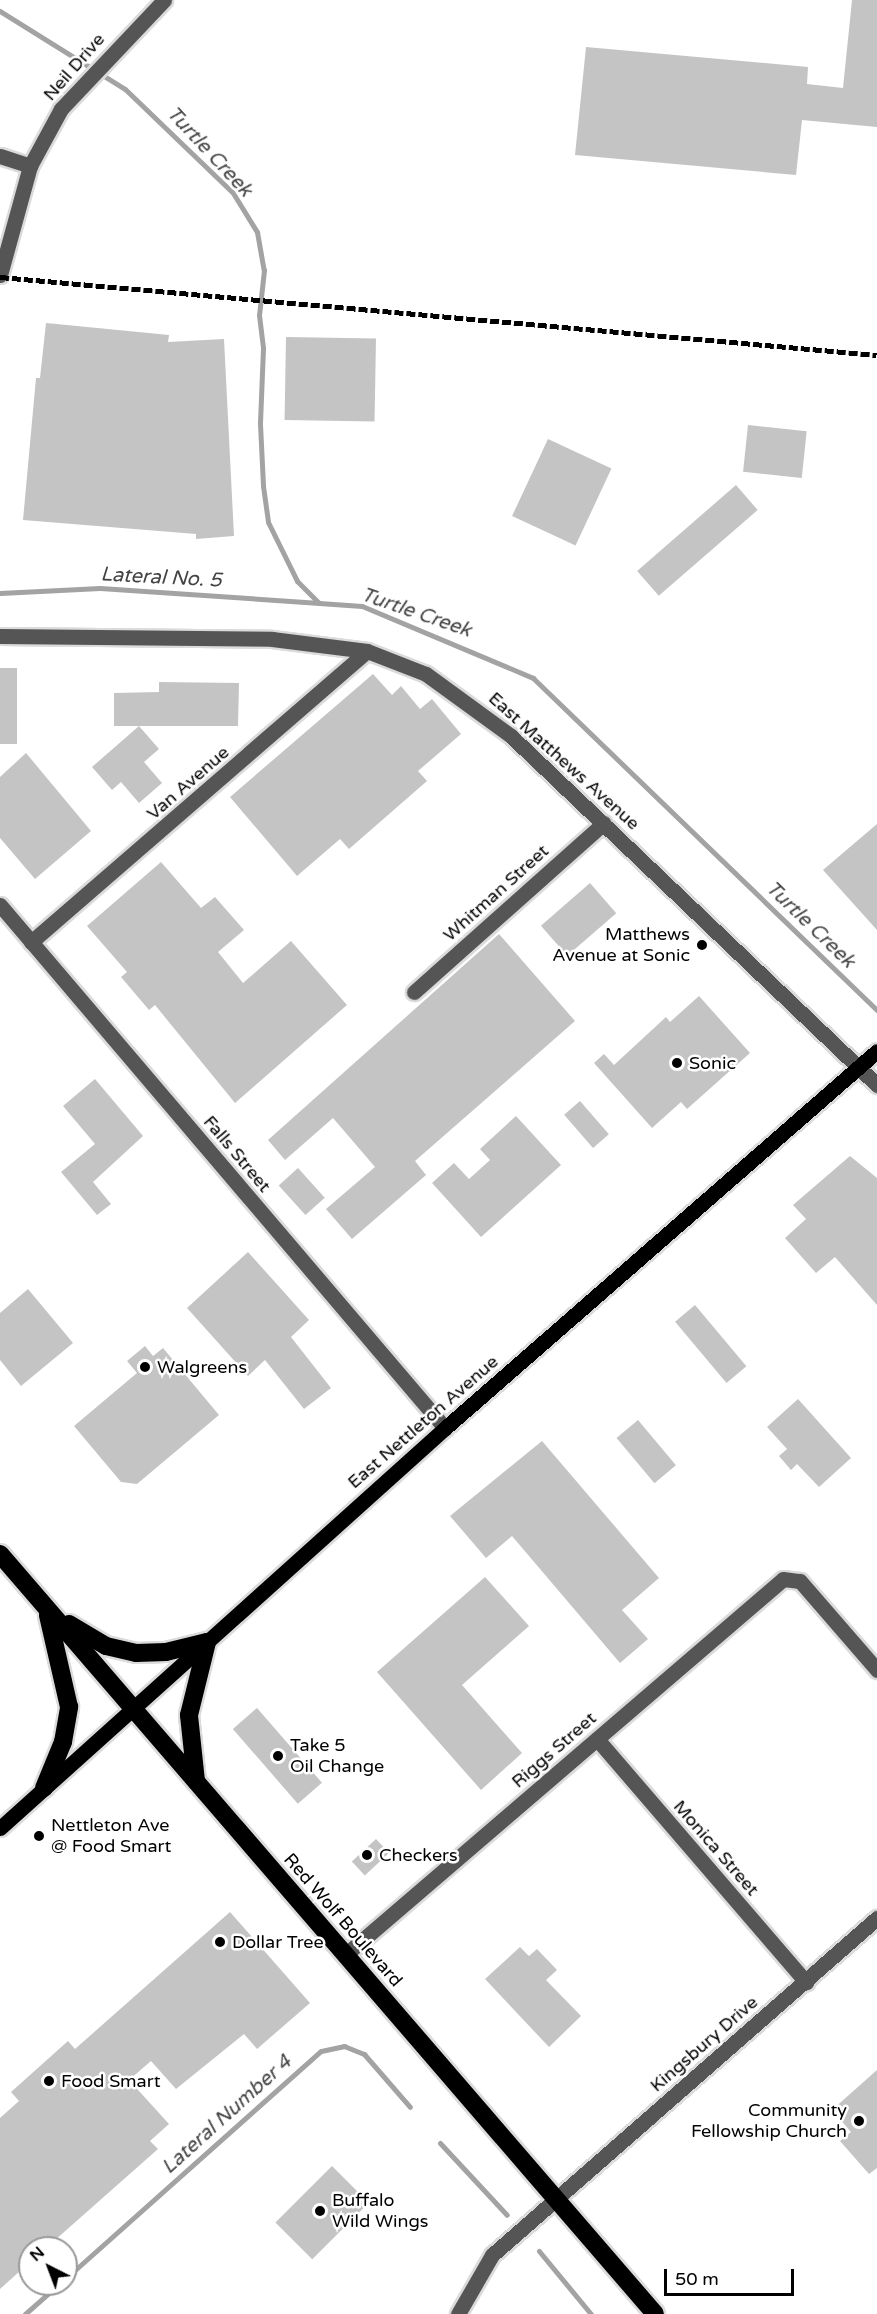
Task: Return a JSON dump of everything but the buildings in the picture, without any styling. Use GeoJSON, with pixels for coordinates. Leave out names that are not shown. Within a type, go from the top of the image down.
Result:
{"type":"FeatureCollection","features":[{"type":"Feature","properties":{"kind":"highway","name":"Red Wolf Boulevard"},"geometry":{"type":"LineString","coordinates":[[0,1554],[655,2314]]}},
{"type":"Feature","properties":{"kind":"highway"},"geometry":{"type":"LineString","coordinates":[[46,1607],[84,1635],[136,1653],[166,1652],[207,1641],[189,1715],[197,1783]]}},
{"type":"Feature","properties":{"kind":"highway"},"geometry":{"type":"LineString","coordinates":[[44,1788],[63,1742],[69,1707],[46,1607]]}},
{"type":"Feature","properties":{"kind":"main road","name":"East Nettleton Avenue"},"geometry":{"type":"LineString","coordinates":[[0,1828],[445,1428],[877,1051]]}},
{"type":"Feature","properties":{"kind":"street","name":"Neil Drive"},"geometry":{"type":"LineString","coordinates":[[0,274],[30,166],[61,109],[83,82],[164,0]]}},
{"type":"Feature","properties":{"kind":"street"},"geometry":{"type":"LineString","coordinates":[[0,156],[30,166]]}},
{"type":"Feature","properties":{"kind":"street","name":"East Matthews Avenue"},"geometry":{"type":"LineString","coordinates":[[0,636],[272,639],[367,651],[426,674],[476,708],[604,823],[877,1084]]}},
{"type":"Feature","properties":{"kind":"street","name":"Van Avenue"},"geometry":{"type":"LineString","coordinates":[[31,942],[367,651]]}},
{"type":"Feature","properties":{"kind":"street","name":"Whitman Street"},"geometry":{"type":"LineString","coordinates":[[414,992],[604,823]]}},
{"type":"Feature","properties":{"kind":"street","name":"Falls Street"},"geometry":{"type":"LineString","coordinates":[[0,905],[445,1428]]}},
{"type":"Feature","properties":{"kind":"street","name":"Riggs Street"},"geometry":{"type":"LineString","coordinates":[[345,1955],[597,1739],[712,1636],[789,1578],[800,1581],[877,1670]]}},
{"type":"Feature","properties":{"kind":"street","name":"Monica Street"},"geometry":{"type":"LineString","coordinates":[[597,1739],[806,1982]]}},
{"type":"Feature","properties":{"kind":"street","name":"Kingsbury Drive"},"geometry":{"type":"LineString","coordinates":[[458,2314],[492,2255],[877,1918]]}},
{"type":"Feature","properties":{"kind":"waterway","name":"Turtle Creek"},"geometry":{"type":"LineString","coordinates":[[0,11],[125,89],[233,193],[257,232],[264,270],[259,315],[263,348],[260,424],[263,486],[268,522],[297,581],[319,603],[362,606],[533,678],[877,1010]]}},
{"type":"Feature","properties":{"kind":"waterway","name":"Lateral No. 5"},"geometry":{"type":"LineString","coordinates":[[0,593],[100,588],[319,603]]}},
{"type":"Feature","properties":{"kind":"waterway","name":"Lateral Number 4"},"geometry":{"type":"LineString","coordinates":[[78,2267],[321,2051],[344,2046],[364,2054],[410,2107]]}},
{"type":"Feature","properties":{"kind":"waterway","name":"Lateral Number 4"},"geometry":{"type":"LineString","coordinates":[[440,2143],[507,2215]]}},
{"type":"Feature","properties":{"kind":"waterway","name":"Lateral Number 4"},"geometry":{"type":"LineString","coordinates":[[539,2251],[591,2314]]}},
{"type":"Feature","properties":{"kind":"waterway","name":"Lateral Number 4"},"geometry":{"type":"LineString","coordinates":[[25,2314],[45,2296]]}},
{"type":"Feature","properties":{"kind":"railway"},"geometry":{"type":"LineString","coordinates":[[0,277],[877,355]]}},
{"type":"Feature","properties":{"kind":"place","name":"Matthews Avenue at Sonic"},"geometry":{"type":"Point","coordinates":[702,945]}},
{"type":"Feature","properties":{"kind":"place","name":"Sonic"},"geometry":{"type":"Point","coordinates":[677,1063]}},
{"type":"Feature","properties":{"kind":"place","name":"Walgreens"},"geometry":{"type":"Point","coordinates":[145,1367]}},
{"type":"Feature","properties":{"kind":"place","name":"Take 5 Oil Change"},"geometry":{"type":"Point","coordinates":[278,1756]}},
{"type":"Feature","properties":{"kind":"place","name":"Nettleton Ave @ Food Smart"},"geometry":{"type":"Point","coordinates":[39,1836]}},
{"type":"Feature","properties":{"kind":"place","name":"Checkers"},"geometry":{"type":"Point","coordinates":[367,1855]}},
{"type":"Feature","properties":{"kind":"place","name":"Dollar Tree"},"geometry":{"type":"Point","coordinates":[220,1942]}},
{"type":"Feature","properties":{"kind":"place","name":"Food Smart"},"geometry":{"type":"Point","coordinates":[49,2081]}},
{"type":"Feature","properties":{"kind":"place","name":"Community Fellowship Church"},"geometry":{"type":"Point","coordinates":[859,2121]}},
{"type":"Feature","properties":{"kind":"place","name":"Buffalo Wild Wings"},"geometry":{"type":"Point","coordinates":[320,2211]}}]}
